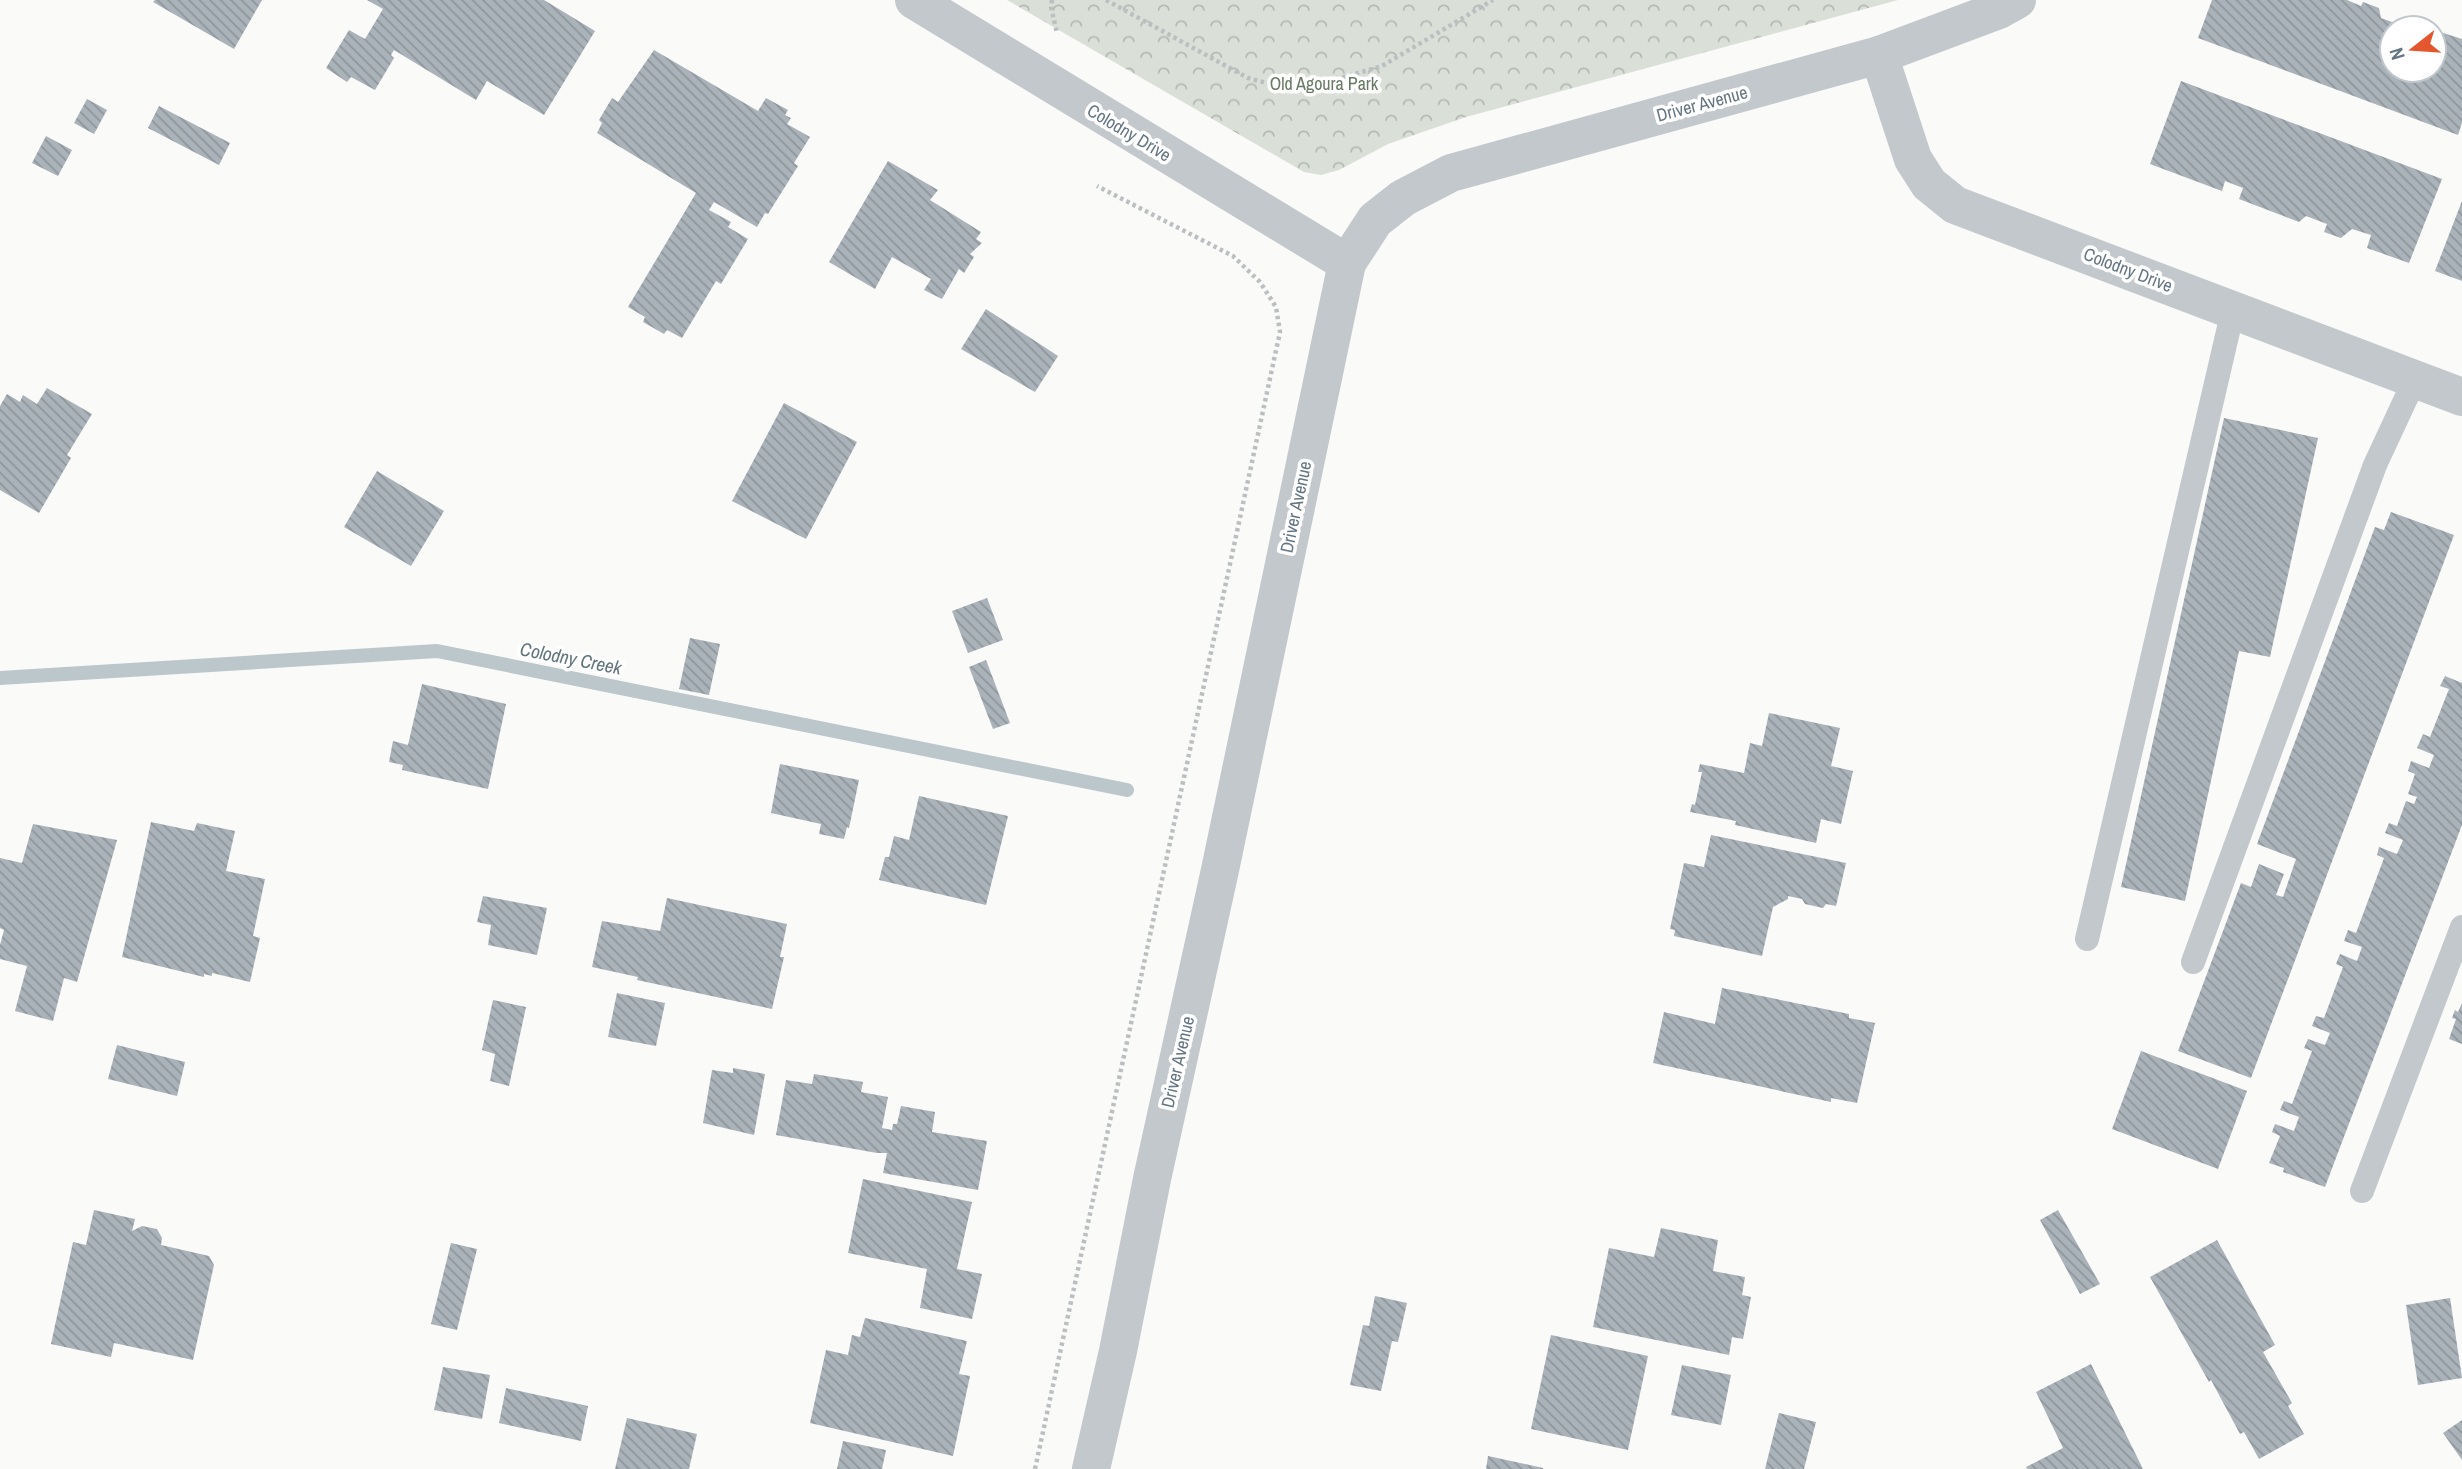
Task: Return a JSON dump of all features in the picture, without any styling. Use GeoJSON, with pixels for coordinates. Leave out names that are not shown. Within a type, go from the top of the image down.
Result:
{"type":"FeatureCollection","features":[{"type":"Feature","properties":{"kind":"street","name":"Colodny Drive"},"geometry":{"type":"LineString","coordinates":[[914,0],[1347,263]]}},
{"type":"Feature","properties":{"kind":"street","name":"Driver Avenue"},"geometry":{"type":"LineString","coordinates":[[1091,1469],[1347,263],[1375,220],[1403,198],[1451,173],[1879,55],[1999,10],[2017,0]]}},
{"type":"Feature","properties":{"kind":"street","name":"Colodny Drive"},"geometry":{"type":"LineString","coordinates":[[1879,55],[1913,159],[1929,184],[1955,205],[2462,397]]}},
{"type":"Feature","properties":{"kind":"lane"},"geometry":{"type":"LineString","coordinates":[[2087,939],[2233,310]]}},
{"type":"Feature","properties":{"kind":"lane"},"geometry":{"type":"LineString","coordinates":[[2193,962],[2375,465],[2414,379]]}},
{"type":"Feature","properties":{"kind":"lane"},"geometry":{"type":"LineString","coordinates":[[2362,1191],[2462,927]]}},
{"type":"Feature","properties":{"kind":"path"},"geometry":{"type":"LineString","coordinates":[[1052,0],[1057,34],[1068,40]]}},
{"type":"Feature","properties":{"kind":"path"},"geometry":{"type":"LineString","coordinates":[[1106,0],[1248,78],[1288,89],[1317,85],[1382,66],[1493,0]]}},
{"type":"Feature","properties":{"kind":"path"},"geometry":{"type":"LineString","coordinates":[[1035,1469],[1280,332],[1276,307],[1260,282],[1233,256],[1097,186]]}},
{"type":"Feature","properties":{"kind":"green space","name":"Old Agoura Park"},"geometry":{"type":"Polygon","coordinates":[[[1007,0],[1898,0],[1466,117],[1388,144],[1339,170],[1321,175],[1304,172],[1007,0]]]}},
{"type":"Feature","properties":{"kind":"building"},"geometry":{"type":"Polygon","coordinates":[[[262,0],[234,49],[153,2],[262,0]]]}},
{"type":"Feature","properties":{"kind":"building"},"geometry":{"type":"Polygon","coordinates":[[[367,0],[544,0],[595,31],[544,115],[487,81],[476,100],[394,50],[391,55],[394,58],[375,90],[351,77],[347,82],[326,68],[349,30],[365,39],[383,9],[367,0]]]}},
{"type":"Feature","properties":{"kind":"building"},"geometry":{"type":"Polygon","coordinates":[[[2212,0],[2347,0],[2361,6],[2363,2],[2379,8],[2380,14],[2378,14],[2378,84],[2448,84],[2448,34],[2462,39],[2462,123],[2458,135],[2198,38],[2212,0]]]}},
{"type":"Feature","properties":{"kind":"building"},"geometry":{"type":"Polygon","coordinates":[[[654,50],[758,111],[766,98],[788,110],[785,115],[791,118],[787,124],[810,137],[794,163],[798,166],[757,227],[714,202],[709,210],[731,222],[728,227],[748,239],[721,284],[716,281],[682,338],[667,330],[664,334],[643,322],[645,317],[628,307],[696,193],[597,133],[602,123],[599,120],[612,98],[618,102],[654,50]]]}},
{"type":"Feature","properties":{"kind":"building"},"geometry":{"type":"Polygon","coordinates":[[[2181,81],[2442,179],[2409,263],[2367,248],[2371,235],[2352,229],[2341,238],[2324,232],[2327,224],[2306,216],[2299,222],[2239,199],[2243,188],[2225,181],[2222,191],[2150,164],[2181,81]]]}},
{"type":"Feature","properties":{"kind":"building"},"geometry":{"type":"Polygon","coordinates":[[[87,99],[107,110],[94,134],[74,123],[87,99]]]}},
{"type":"Feature","properties":{"kind":"building"},"geometry":{"type":"Polygon","coordinates":[[[159,106],[230,143],[219,165],[148,128],[159,106]]]}},
{"type":"Feature","properties":{"kind":"building"},"geometry":{"type":"Polygon","coordinates":[[[46,136],[72,150],[58,176],[32,163],[46,136]]]}},
{"type":"Feature","properties":{"kind":"building"},"geometry":{"type":"Polygon","coordinates":[[[888,161],[938,190],[930,200],[981,232],[976,239],[982,243],[970,254],[974,257],[964,273],[959,269],[942,299],[924,290],[931,279],[892,257],[875,289],[829,262],[888,161]]]}},
{"type":"Feature","properties":{"kind":"building"},"geometry":{"type":"Polygon","coordinates":[[[2462,201],[2462,281],[2435,271],[2462,201]]]}},
{"type":"Feature","properties":{"kind":"building"},"geometry":{"type":"Polygon","coordinates":[[[986,309],[1058,356],[1035,392],[961,349],[986,309]]]}},
{"type":"Feature","properties":{"kind":"building"},"geometry":{"type":"Polygon","coordinates":[[[47,388],[92,414],[67,455],[71,458],[39,513],[0,490],[0,406],[7,394],[20,402],[23,395],[37,404],[47,388]]]}},
{"type":"Feature","properties":{"kind":"building"},"geometry":{"type":"Polygon","coordinates":[[[784,403],[857,442],[806,539],[732,501],[784,403]]]}},
{"type":"Feature","properties":{"kind":"building"},"geometry":{"type":"Polygon","coordinates":[[[2224,418],[2318,438],[2270,657],[2239,651],[2185,901],[2121,887],[2224,418]]]}},
{"type":"Feature","properties":{"kind":"building"},"geometry":{"type":"Polygon","coordinates":[[[377,471],[444,511],[411,566],[344,527],[377,471]]]}},
{"type":"Feature","properties":{"kind":"building"},"geometry":{"type":"Polygon","coordinates":[[[2391,512],[2454,535],[2251,1078],[2178,1051],[2241,883],[2251,887],[2259,864],[2284,874],[2276,895],[2283,897],[2296,859],[2257,844],[2375,527],[2384,530],[2391,512]]]}},
{"type":"Feature","properties":{"kind":"building"},"geometry":{"type":"Polygon","coordinates":[[[987,598],[1003,640],[968,653],[952,611],[987,598]]]}},
{"type":"Feature","properties":{"kind":"building"},"geometry":{"type":"Polygon","coordinates":[[[690,638],[720,644],[709,695],[679,689],[690,638]]]}},
{"type":"Feature","properties":{"kind":"building"},"geometry":{"type":"Polygon","coordinates":[[[986,660],[1010,723],[993,729],[969,667],[986,660]]]}},
{"type":"Feature","properties":{"kind":"building"},"geometry":{"type":"Polygon","coordinates":[[[2445,676],[2462,683],[2462,825],[2325,1187],[2283,1172],[2284,1168],[2269,1163],[2280,1136],[2272,1132],[2275,1124],[2294,1131],[2299,1117],[2280,1110],[2284,1101],[2292,1104],[2312,1051],[2304,1048],[2308,1039],[2325,1045],[2330,1033],[2312,1026],[2316,1016],[2324,1018],[2343,967],[2336,964],[2340,954],[2357,961],[2362,947],[2344,941],[2348,930],[2356,933],[2384,858],[2377,855],[2379,847],[2397,854],[2403,840],[2385,833],[2389,823],[2397,826],[2406,801],[2414,804],[2417,797],[2408,794],[2415,774],[2408,771],[2411,761],[2429,768],[2434,755],[2417,748],[2423,734],[2430,737],[2449,689],[2440,686],[2445,676]]]}},
{"type":"Feature","properties":{"kind":"building"},"geometry":{"type":"Polygon","coordinates":[[[422,684],[506,704],[488,789],[402,770],[403,765],[389,762],[393,741],[408,745],[422,684]]]}},
{"type":"Feature","properties":{"kind":"building"},"geometry":{"type":"Polygon","coordinates":[[[1769,713],[1840,728],[1831,766],[1853,771],[1841,824],[1821,819],[1816,843],[1735,825],[1736,821],[1690,812],[1692,804],[1695,805],[1702,772],[1698,772],[1700,764],[1744,773],[1750,743],[1762,746],[1769,713]]]}},
{"type":"Feature","properties":{"kind":"building"},"geometry":{"type":"Polygon","coordinates":[[[780,764],[859,780],[849,828],[847,827],[844,839],[819,834],[821,824],[771,813],[780,764]]]}},
{"type":"Feature","properties":{"kind":"building"},"geometry":{"type":"Polygon","coordinates":[[[919,796],[1008,816],[986,905],[879,880],[894,836],[909,840],[919,796]]]}},
{"type":"Feature","properties":{"kind":"building"},"geometry":{"type":"Polygon","coordinates":[[[151,822],[194,831],[197,823],[235,831],[226,871],[265,879],[253,936],[260,938],[250,982],[212,973],[212,976],[204,974],[204,977],[122,957],[151,822]]]}},
{"type":"Feature","properties":{"kind":"building"},"geometry":{"type":"Polygon","coordinates":[[[33,824],[117,840],[77,982],[64,978],[53,1021],[15,1011],[27,966],[0,959],[4,930],[0,928],[0,858],[22,863],[33,824]]]}},
{"type":"Feature","properties":{"kind":"building"},"geometry":{"type":"Polygon","coordinates":[[[1711,835],[1846,863],[1836,906],[1826,904],[1823,908],[1788,896],[1788,899],[1773,907],[1762,956],[1674,936],[1675,930],[1670,929],[1684,863],[1704,867],[1711,835]]]}},
{"type":"Feature","properties":{"kind":"building"},"geometry":{"type":"Polygon","coordinates":[[[483,896],[547,908],[537,955],[488,945],[491,925],[477,922],[483,896]]]}},
{"type":"Feature","properties":{"kind":"building"},"geometry":{"type":"Polygon","coordinates":[[[667,898],[787,924],[780,957],[784,957],[772,1009],[637,980],[638,977],[592,967],[602,921],[660,931],[667,898]]]}},
{"type":"Feature","properties":{"kind":"building"},"geometry":{"type":"Polygon","coordinates":[[[1722,988],[1849,1014],[1849,1018],[1875,1023],[1857,1103],[1831,1098],[1831,1102],[1653,1063],[1664,1012],[1715,1024],[1722,988]]]}},
{"type":"Feature","properties":{"kind":"building"},"geometry":{"type":"Polygon","coordinates":[[[617,993],[665,1003],[656,1046],[608,1037],[617,993]]]}},
{"type":"Feature","properties":{"kind":"building"},"geometry":{"type":"Polygon","coordinates":[[[493,1000],[526,1007],[509,1086],[490,1081],[495,1054],[482,1050],[493,1000]]]}},
{"type":"Feature","properties":{"kind":"building"},"geometry":{"type":"Polygon","coordinates":[[[2462,1003],[2462,1044],[2449,1039],[2456,1019],[2452,1018],[2462,1003]]]}},
{"type":"Feature","properties":{"kind":"building"},"geometry":{"type":"Polygon","coordinates":[[[117,1045],[185,1062],[177,1096],[108,1079],[117,1045]]]}},
{"type":"Feature","properties":{"kind":"building"},"geometry":{"type":"Polygon","coordinates":[[[2141,1051],[2247,1091],[2218,1169],[2112,1129],[2141,1051]]]}},
{"type":"Feature","properties":{"kind":"building"},"geometry":{"type":"Polygon","coordinates":[[[733,1068],[765,1074],[754,1135],[703,1123],[712,1070],[733,1073],[733,1068]]]}},
{"type":"Feature","properties":{"kind":"building"},"geometry":{"type":"Polygon","coordinates":[[[814,1074],[863,1082],[861,1092],[888,1097],[882,1128],[892,1130],[893,1124],[897,1124],[901,1106],[935,1112],[932,1132],[987,1141],[978,1190],[883,1173],[887,1153],[776,1135],[786,1080],[812,1084],[814,1074]]]}},
{"type":"Feature","properties":{"kind":"building"},"geometry":{"type":"Polygon","coordinates":[[[863,1179],[972,1202],[957,1269],[982,1274],[972,1319],[920,1308],[927,1269],[848,1253],[863,1179]]]}},
{"type":"Feature","properties":{"kind":"building"},"geometry":{"type":"Polygon","coordinates":[[[94,1210],[135,1219],[132,1231],[142,1226],[157,1229],[162,1238],[161,1245],[209,1256],[214,1265],[193,1360],[114,1343],[111,1357],[51,1344],[73,1242],[86,1245],[94,1210]]]}},
{"type":"Feature","properties":{"kind":"building"},"geometry":{"type":"Polygon","coordinates":[[[2058,1210],[2100,1284],[2080,1294],[2040,1220],[2058,1210]]]}},
{"type":"Feature","properties":{"kind":"building"},"geometry":{"type":"Polygon","coordinates":[[[1661,1228],[1718,1240],[1713,1271],[1745,1277],[1742,1295],[1751,1297],[1743,1339],[1732,1337],[1729,1355],[1593,1327],[1609,1248],[1654,1257],[1661,1228]]]}},
{"type":"Feature","properties":{"kind":"building"},"geometry":{"type":"Polygon","coordinates":[[[2217,1240],[2275,1345],[2263,1352],[2292,1403],[2288,1406],[2304,1434],[2259,1459],[2244,1432],[2240,1434],[2150,1277],[2217,1240]]]}},
{"type":"Feature","properties":{"kind":"building"},"geometry":{"type":"Polygon","coordinates":[[[451,1243],[477,1249],[457,1330],[431,1324],[451,1243]]]}},
{"type":"Feature","properties":{"kind":"building"},"geometry":{"type":"Polygon","coordinates":[[[1375,1296],[1407,1303],[1398,1342],[1392,1341],[1381,1391],[1350,1385],[1363,1325],[1369,1326],[1375,1296]]]}},
{"type":"Feature","properties":{"kind":"building"},"geometry":{"type":"Polygon","coordinates":[[[2450,1298],[2462,1378],[2418,1385],[2406,1305],[2450,1298]]]}},
{"type":"Feature","properties":{"kind":"building"},"geometry":{"type":"Polygon","coordinates":[[[865,1318],[967,1341],[959,1374],[970,1376],[953,1456],[810,1423],[826,1350],[848,1355],[852,1335],[860,1337],[865,1318]]]}},
{"type":"Feature","properties":{"kind":"building"},"geometry":{"type":"Polygon","coordinates":[[[1551,1335],[1648,1356],[1628,1450],[1531,1429],[1551,1335]]]}},
{"type":"Feature","properties":{"kind":"building"},"geometry":{"type":"Polygon","coordinates":[[[2091,1364],[2143,1469],[2027,1469],[2026,1467],[2063,1448],[2036,1392],[2091,1364]]]}},
{"type":"Feature","properties":{"kind":"building"},"geometry":{"type":"Polygon","coordinates":[[[1682,1365],[1731,1375],[1721,1425],[1671,1415],[1682,1365]]]}},
{"type":"Feature","properties":{"kind":"building"},"geometry":{"type":"Polygon","coordinates":[[[443,1367],[490,1375],[482,1419],[434,1410],[443,1367]]]}},
{"type":"Feature","properties":{"kind":"building"},"geometry":{"type":"Polygon","coordinates":[[[506,1388],[588,1406],[581,1441],[499,1423],[506,1388]]]}},
{"type":"Feature","properties":{"kind":"building"},"geometry":{"type":"Polygon","coordinates":[[[1779,1413],[1816,1422],[1804,1469],[1765,1469],[1779,1413]]]}},
{"type":"Feature","properties":{"kind":"building"},"geometry":{"type":"Polygon","coordinates":[[[627,1418],[697,1434],[689,1469],[615,1469],[627,1418]]]}},
{"type":"Feature","properties":{"kind":"building"},"geometry":{"type":"Polygon","coordinates":[[[2462,1420],[2462,1460],[2443,1433],[2462,1420]]]}},
{"type":"Feature","properties":{"kind":"building"},"geometry":{"type":"Polygon","coordinates":[[[843,1441],[886,1450],[882,1469],[837,1469],[843,1441]]]}},
{"type":"Feature","properties":{"kind":"building"},"geometry":{"type":"Polygon","coordinates":[[[1488,1456],[1543,1468],[1543,1469],[1486,1469],[1488,1456]]]}},
{"type":"Feature","properties":{"kind":"waterway","name":"Colodny Creek"},"geometry":{"type":"LineString","coordinates":[[0,678],[437,651],[1127,790]]}}]}
